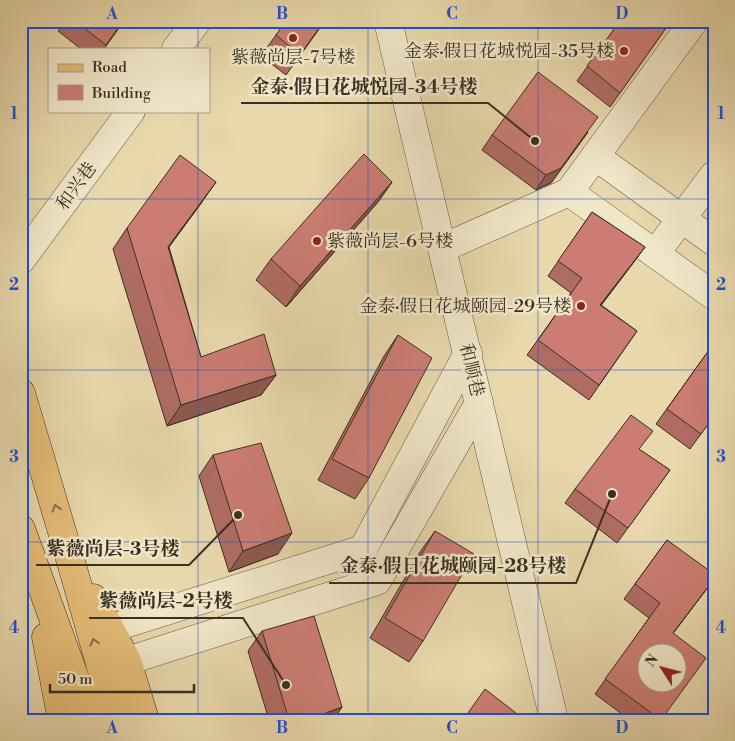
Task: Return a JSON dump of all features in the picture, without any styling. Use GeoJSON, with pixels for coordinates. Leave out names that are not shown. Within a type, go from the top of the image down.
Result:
{"type":"FeatureCollection","features":[{"type":"Feature","properties":{"kind":"main road"},"geometry":{"type":"LineString","coordinates":[[21,393],[69,555],[101,715]]}},
{"type":"Feature","properties":{"kind":"main road"},"geometry":{"type":"LineString","coordinates":[[25,541],[101,715]]}},
{"type":"Feature","properties":{"kind":"main road"},"geometry":{"type":"LineString","coordinates":[[25,541],[62,720]]}},
{"type":"Feature","properties":{"kind":"main road"},"geometry":{"type":"LineString","coordinates":[[69,555],[127,661],[145,720]]}},
{"type":"Feature","properties":{"kind":"street"},"geometry":{"type":"LineString","coordinates":[[177,48],[196,21]]}},
{"type":"Feature","properties":{"kind":"street","name":"和顺巷"},"geometry":{"type":"LineString","coordinates":[[388,21],[554,720]]}},
{"type":"Feature","properties":{"kind":"street"},"geometry":{"type":"LineString","coordinates":[[443,248],[569,192],[694,21]]}},
{"type":"Feature","properties":{"kind":"street","name":"和兴巷"},"geometry":{"type":"LineString","coordinates":[[21,260],[129,112]]}},
{"type":"Feature","properties":{"kind":"street"},"geometry":{"type":"LineString","coordinates":[[595,156],[714,242]]}},
{"type":"Feature","properties":{"kind":"street"},"geometry":{"type":"LineString","coordinates":[[656,254],[714,175]]}},
{"type":"Feature","properties":{"kind":"street"},"geometry":{"type":"LineString","coordinates":[[569,192],[714,296]]}},
{"type":"Feature","properties":{"kind":"street"},"geometry":{"type":"LineString","coordinates":[[109,629],[363,549],[468,353]]}},
{"type":"Feature","properties":{"kind":"street"},"geometry":{"type":"LineString","coordinates":[[127,661],[377,581],[479,403]]}},
{"type":"Feature","properties":{"kind":"building"},"geometry":{"type":"Polygon","coordinates":[[[75,21],[123,21],[106,45],[75,21]]]}},
{"type":"Feature","properties":{"kind":"building"},"geometry":{"type":"Polygon","coordinates":[[[286,21],[324,21],[300,55],[276,35],[286,21]]]}},
{"type":"Feature","properties":{"kind":"building","name":"金泰·假日花城悦园-35号楼"},"geometry":{"type":"Polygon","coordinates":[[[620,21],[671,21],[620,93],[587,66],[620,21]]]}},
{"type":"Feature","properties":{"kind":"building"},"geometry":{"type":"Polygon","coordinates":[[[538,72],[598,117],[561,168],[546,175],[492,135],[538,72]]]}},
{"type":"Feature","properties":{"kind":"building","name":"紫薇尚层-6号楼"},"geometry":{"type":"Polygon","coordinates":[[[364,154],[392,182],[300,286],[271,259],[364,154]]]}},
{"type":"Feature","properties":{"kind":"building"},"geometry":{"type":"Polygon","coordinates":[[[180,155],[216,182],[168,247],[201,357],[264,334],[276,375],[181,405],[127,228],[180,155]]]}},
{"type":"Feature","properties":{"kind":"building","name":"金泰·假日花城颐园-29号楼"},"geometry":{"type":"Polygon","coordinates":[[[592,212],[645,247],[600,305],[637,331],[599,385],[538,340],[582,278],[558,261],[592,212]]]}},
{"type":"Feature","properties":{"kind":"building"},"geometry":{"type":"Polygon","coordinates":[[[398,335],[432,358],[369,478],[332,459],[398,335]]]}},
{"type":"Feature","properties":{"kind":"building"},"geometry":{"type":"Polygon","coordinates":[[[714,343],[714,416],[701,434],[667,409],[714,343]]]}},
{"type":"Feature","properties":{"kind":"building"},"geometry":{"type":"Polygon","coordinates":[[[631,415],[653,431],[639,449],[670,470],[628,528],[575,489],[631,415]]]}},
{"type":"Feature","properties":{"kind":"building"},"geometry":{"type":"Polygon","coordinates":[[[261,443],[292,533],[243,551],[213,455],[261,443]]]}},
{"type":"Feature","properties":{"kind":"building"},"geometry":{"type":"Polygon","coordinates":[[[435,531],[474,554],[423,641],[385,618],[435,531]]]}},
{"type":"Feature","properties":{"kind":"building"},"geometry":{"type":"Polygon","coordinates":[[[667,540],[714,574],[714,579],[673,633],[688,644],[638,644],[638,694],[680,694],[661,720],[605,679],[660,603],[635,584],[667,540]]]}},
{"type":"Feature","properties":{"kind":"building"},"geometry":{"type":"Polygon","coordinates":[[[314,616],[342,707],[307,720],[289,720],[262,631],[314,616]]]}},
{"type":"Feature","properties":{"kind":"building"},"geometry":{"type":"Polygon","coordinates":[[[688,644],[706,658],[688,683],[688,644]]]}},
{"type":"Feature","properties":{"kind":"building"},"geometry":{"type":"Polygon","coordinates":[[[485,689],[516,713],[511,720],[463,720],[485,689]]]}},
{"type":"Feature","properties":{"kind":"place","name":"紫薇尚层-7号楼"},"geometry":{"type":"Point","coordinates":[293,38]}},
{"type":"Feature","properties":{"kind":"place","name":"金泰·假日花城悦园-35号楼"},"geometry":{"type":"Point","coordinates":[624,51]}},
{"type":"Feature","properties":{"kind":"place","name":"金泰·假日花城悦园-34号楼"},"geometry":{"type":"Point","coordinates":[535,141]}},
{"type":"Feature","properties":{"kind":"place","name":"紫薇尚层-6号楼"},"geometry":{"type":"Point","coordinates":[317,241]}},
{"type":"Feature","properties":{"kind":"place","name":"金泰·假日花城颐园-29号楼"},"geometry":{"type":"Point","coordinates":[581,306]}},
{"type":"Feature","properties":{"kind":"place","name":"金泰·假日花城颐园-28号楼"},"geometry":{"type":"Point","coordinates":[612,494]}},
{"type":"Feature","properties":{"kind":"place","name":"紫薇尚层-3号楼"},"geometry":{"type":"Point","coordinates":[238,515]}},
{"type":"Feature","properties":{"kind":"place","name":"紫薇尚层-2号楼"},"geometry":{"type":"Point","coordinates":[286,685]}}]}
